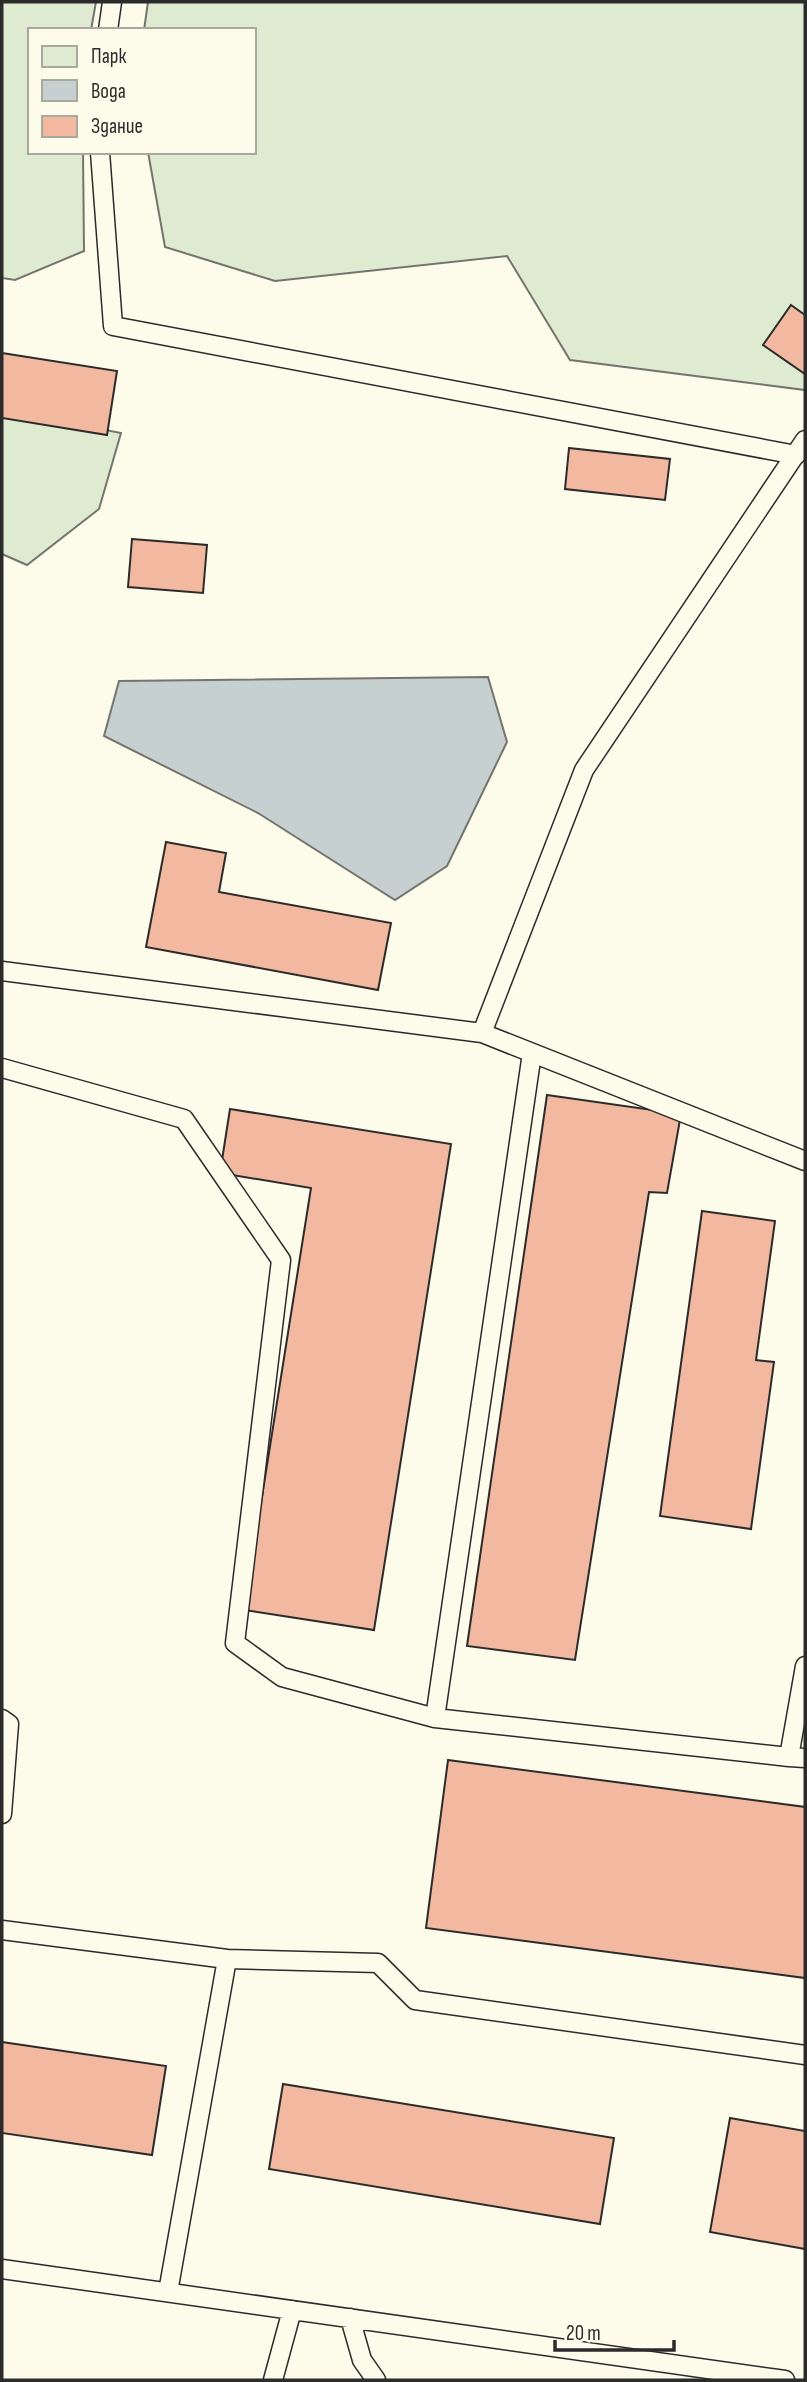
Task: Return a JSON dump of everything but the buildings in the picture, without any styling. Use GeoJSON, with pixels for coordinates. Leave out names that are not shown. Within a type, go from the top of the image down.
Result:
{"type":"FeatureCollection","features":[{"type":"Feature","properties":{"kind":"lane"},"geometry":{"type":"LineString","coordinates":[[108,28],[112,2]]}},
{"type":"Feature","properties":{"kind":"lane"},"geometry":{"type":"LineString","coordinates":[[100,154],[113,326],[801,447],[584,769],[482,1034]]}},
{"type":"Feature","properties":{"kind":"lane"},"geometry":{"type":"LineString","coordinates":[[2,971],[482,1034],[805,1161]]}},
{"type":"Feature","properties":{"kind":"lane"},"geometry":{"type":"LineString","coordinates":[[435,1718],[532,1053]]}},
{"type":"Feature","properties":{"kind":"lane"},"geometry":{"type":"LineString","coordinates":[[2,1068],[184,1119],[281,1260],[235,1643],[282,1676],[435,1718],[797,1757],[805,1666]]}},
{"type":"Feature","properties":{"kind":"lane"},"geometry":{"type":"LineString","coordinates":[[2,1719],[9,1724],[2,1814]]}},
{"type":"Feature","properties":{"kind":"lane"},"geometry":{"type":"LineString","coordinates":[[2,1930],[227,1959],[378,1963],[415,2000],[805,2055]]}},
{"type":"Feature","properties":{"kind":"lane"},"geometry":{"type":"LineString","coordinates":[[168,2292],[227,1959]]}},
{"type":"Feature","properties":{"kind":"lane"},"geometry":{"type":"LineString","coordinates":[[2,2269],[785,2380]]}},
{"type":"Feature","properties":{"kind":"lane"},"geometry":{"type":"LineString","coordinates":[[273,2380],[292,2310]]}},
{"type":"Feature","properties":{"kind":"lane"},"geometry":{"type":"LineString","coordinates":[[350,2318],[362,2360],[376,2380]]}},
{"type":"Feature","properties":{"kind":"green space"},"geometry":{"type":"Polygon","coordinates":[[[2,2],[96,2],[91,28],[28,28],[28,154],[83,154],[84,251],[15,280],[2,278],[2,2]]]}},
{"type":"Feature","properties":{"kind":"green space"},"geometry":{"type":"Polygon","coordinates":[[[148,2],[805,2],[805,390],[570,360],[507,256],[275,281],[165,247],[148,154],[256,154],[256,28],[144,28],[148,2]]]}},
{"type":"Feature","properties":{"kind":"green space"},"geometry":{"type":"Polygon","coordinates":[[[2,410],[121,433],[99,509],[27,565],[2,554],[2,410]]]}},
{"type":"Feature","properties":{"kind":"water"},"geometry":{"type":"Polygon","coordinates":[[[488,677],[507,742],[447,866],[395,900],[258,813],[104,736],[119,681],[488,677]]]}}]}
